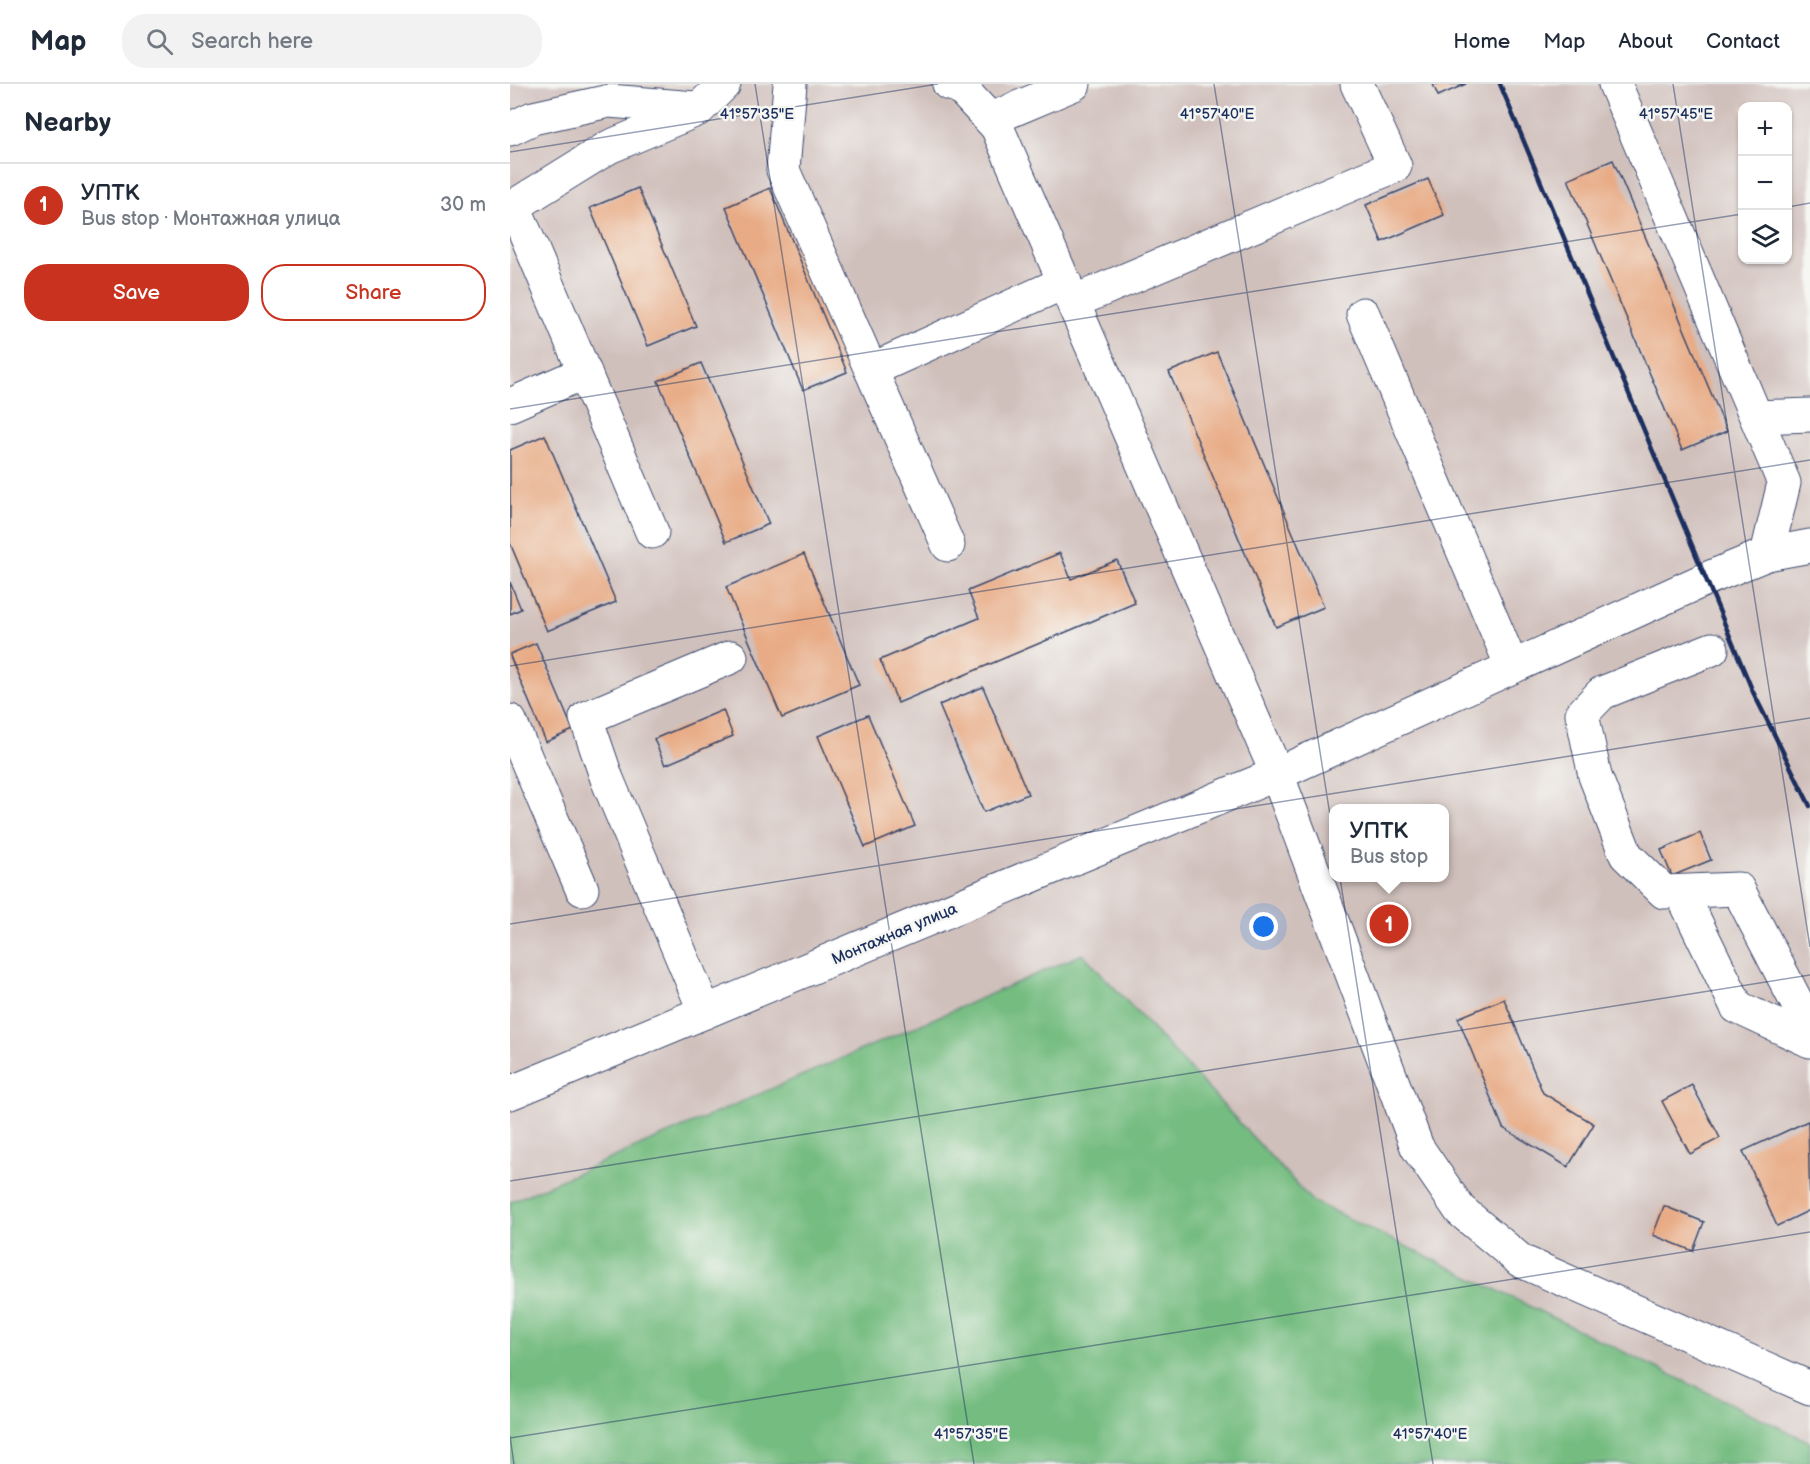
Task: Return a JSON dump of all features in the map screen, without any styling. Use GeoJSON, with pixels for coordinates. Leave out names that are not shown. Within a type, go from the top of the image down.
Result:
{"type":"FeatureCollection","features":[{"type":"Feature","properties":{"kind":"street"},"geometry":{"type":"LineString","coordinates":[[652,532],[514,206],[609,147],[699,109],[724,84]]}},
{"type":"Feature","properties":{"kind":"street"},"geometry":{"type":"LineString","coordinates":[[790,84],[783,170],[948,545]]}},
{"type":"Feature","properties":{"kind":"street"},"geometry":{"type":"LineString","coordinates":[[949,84],[959,86],[998,127],[1277,774],[1417,1147],[1460,1210],[1521,1262],[1810,1388]]}},
{"type":"Feature","properties":{"kind":"street"},"geometry":{"type":"LineString","coordinates":[[991,119],[1074,84]]}},
{"type":"Feature","properties":{"kind":"street"},"geometry":{"type":"LineString","coordinates":[[871,370],[1395,166],[1357,84]]}},
{"type":"Feature","properties":{"kind":"street"},"geometry":{"type":"LineString","coordinates":[[1616,84],[1785,483],[1767,554]]}},
{"type":"Feature","properties":{"kind":"street"},"geometry":{"type":"LineString","coordinates":[[510,129],[533,118],[609,101],[699,109]]}},
{"type":"Feature","properties":{"kind":"street"},"geometry":{"type":"LineString","coordinates":[[1363,314],[1512,667]]}},
{"type":"Feature","properties":{"kind":"street"},"geometry":{"type":"LineString","coordinates":[[510,405],[585,372]]}},
{"type":"Feature","properties":{"kind":"street"},"geometry":{"type":"LineString","coordinates":[[1756,417],[1810,415]]}},
{"type":"Feature","properties":{"kind":"street","name":"Монтажная улица"},"geometry":{"type":"LineString","coordinates":[[510,1093],[1277,774],[1767,554],[1810,546]]}},
{"type":"Feature","properties":{"kind":"street"},"geometry":{"type":"LineString","coordinates":[[1712,649],[1602,693],[1582,714],[1595,776],[1626,855],[1664,892],[1738,889],[1810,1028]]}},
{"type":"Feature","properties":{"kind":"street"},"geometry":{"type":"LineString","coordinates":[[705,1012],[607,779],[585,718],[731,657]]}},
{"type":"Feature","properties":{"kind":"street"},"geometry":{"type":"LineString","coordinates":[[511,726],[582,889]]}},
{"type":"Feature","properties":{"kind":"street"},"geometry":{"type":"LineString","coordinates":[[1681,892],[1737,1007],[1810,1041]]}},
{"type":"Feature","properties":{"kind":"shaded area"},"geometry":{"type":"Polygon","coordinates":[[[510,84],[1810,84],[1810,1441],[1714,1402],[1312,1201],[1083,954],[510,1202],[510,84]]]}},
{"type":"Feature","properties":{"kind":"green space"},"geometry":{"type":"Polygon","coordinates":[[[1083,954],[1312,1201],[1810,1442],[1810,1464],[510,1464],[510,1202],[1083,954]]]}},
{"type":"Feature","properties":{"kind":"building"},"geometry":{"type":"Polygon","coordinates":[[[1433,84],[1466,84],[1438,96],[1433,84]]]}},
{"type":"Feature","properties":{"kind":"building"},"geometry":{"type":"Polygon","coordinates":[[[1613,160],[1727,431],[1682,450],[1568,179],[1613,160]]]}},
{"type":"Feature","properties":{"kind":"building"},"geometry":{"type":"Polygon","coordinates":[[[1428,179],[1444,215],[1382,242],[1366,205],[1428,179]]]}},
{"type":"Feature","properties":{"kind":"building"},"geometry":{"type":"Polygon","coordinates":[[[638,188],[696,326],[648,346],[590,208],[638,188]]]}},
{"type":"Feature","properties":{"kind":"building"},"geometry":{"type":"Polygon","coordinates":[[[770,188],[847,372],[803,390],[726,207],[770,188]]]}},
{"type":"Feature","properties":{"kind":"building"},"geometry":{"type":"Polygon","coordinates":[[[1217,352],[1324,607],[1276,627],[1169,372],[1217,352]]]}},
{"type":"Feature","properties":{"kind":"building"},"geometry":{"type":"Polygon","coordinates":[[[701,363],[769,524],[726,542],[658,381],[701,363]]]}},
{"type":"Feature","properties":{"kind":"building"},"geometry":{"type":"Polygon","coordinates":[[[545,435],[616,602],[547,631],[510,543],[510,450],[545,435]]]}},
{"type":"Feature","properties":{"kind":"building"},"geometry":{"type":"Polygon","coordinates":[[[1060,553],[1071,579],[1117,560],[1135,603],[898,703],[880,660],[979,618],[968,591],[1060,553]]]}},
{"type":"Feature","properties":{"kind":"building"},"geometry":{"type":"Polygon","coordinates":[[[804,554],[859,685],[782,718],[726,587],[804,554]]]}},
{"type":"Feature","properties":{"kind":"building"},"geometry":{"type":"Polygon","coordinates":[[[510,582],[521,609],[510,614],[510,582]]]}},
{"type":"Feature","properties":{"kind":"building"},"geometry":{"type":"Polygon","coordinates":[[[536,643],[573,730],[546,742],[510,656],[536,643]]]}},
{"type":"Feature","properties":{"kind":"building"},"geometry":{"type":"Polygon","coordinates":[[[983,687],[1028,794],[984,812],[939,705],[983,687]]]}},
{"type":"Feature","properties":{"kind":"building"},"geometry":{"type":"Polygon","coordinates":[[[723,710],[733,736],[665,765],[654,739],[723,710]]]}},
{"type":"Feature","properties":{"kind":"building"},"geometry":{"type":"Polygon","coordinates":[[[868,715],[915,826],[865,847],[818,736],[868,715]]]}},
{"type":"Feature","properties":{"kind":"building"},"geometry":{"type":"Polygon","coordinates":[[[1700,833],[1711,860],[1672,876],[1661,850],[1700,833]]]}},
{"type":"Feature","properties":{"kind":"building"},"geometry":{"type":"Polygon","coordinates":[[[1504,999],[1543,1093],[1594,1124],[1568,1167],[1503,1128],[1458,1018],[1504,999]]]}},
{"type":"Feature","properties":{"kind":"building"},"geometry":{"type":"Polygon","coordinates":[[[1692,1085],[1720,1138],[1690,1154],[1662,1101],[1692,1085]]]}},
{"type":"Feature","properties":{"kind":"building"},"geometry":{"type":"Polygon","coordinates":[[[1808,1121],[1810,1210],[1777,1226],[1743,1151],[1808,1121]]]}},
{"type":"Feature","properties":{"kind":"building"},"geometry":{"type":"Polygon","coordinates":[[[1664,1206],[1704,1222],[1693,1251],[1653,1235],[1664,1206]]]}},
{"type":"Feature","properties":{"kind":"railway"},"geometry":{"type":"LineString","coordinates":[[1500,84],[1753,692],[1810,806]]}},
{"type":"Feature","properties":{"kind":"place","name":"УПТК"},"geometry":{"type":"Point","coordinates":[1389,924]}}]}
